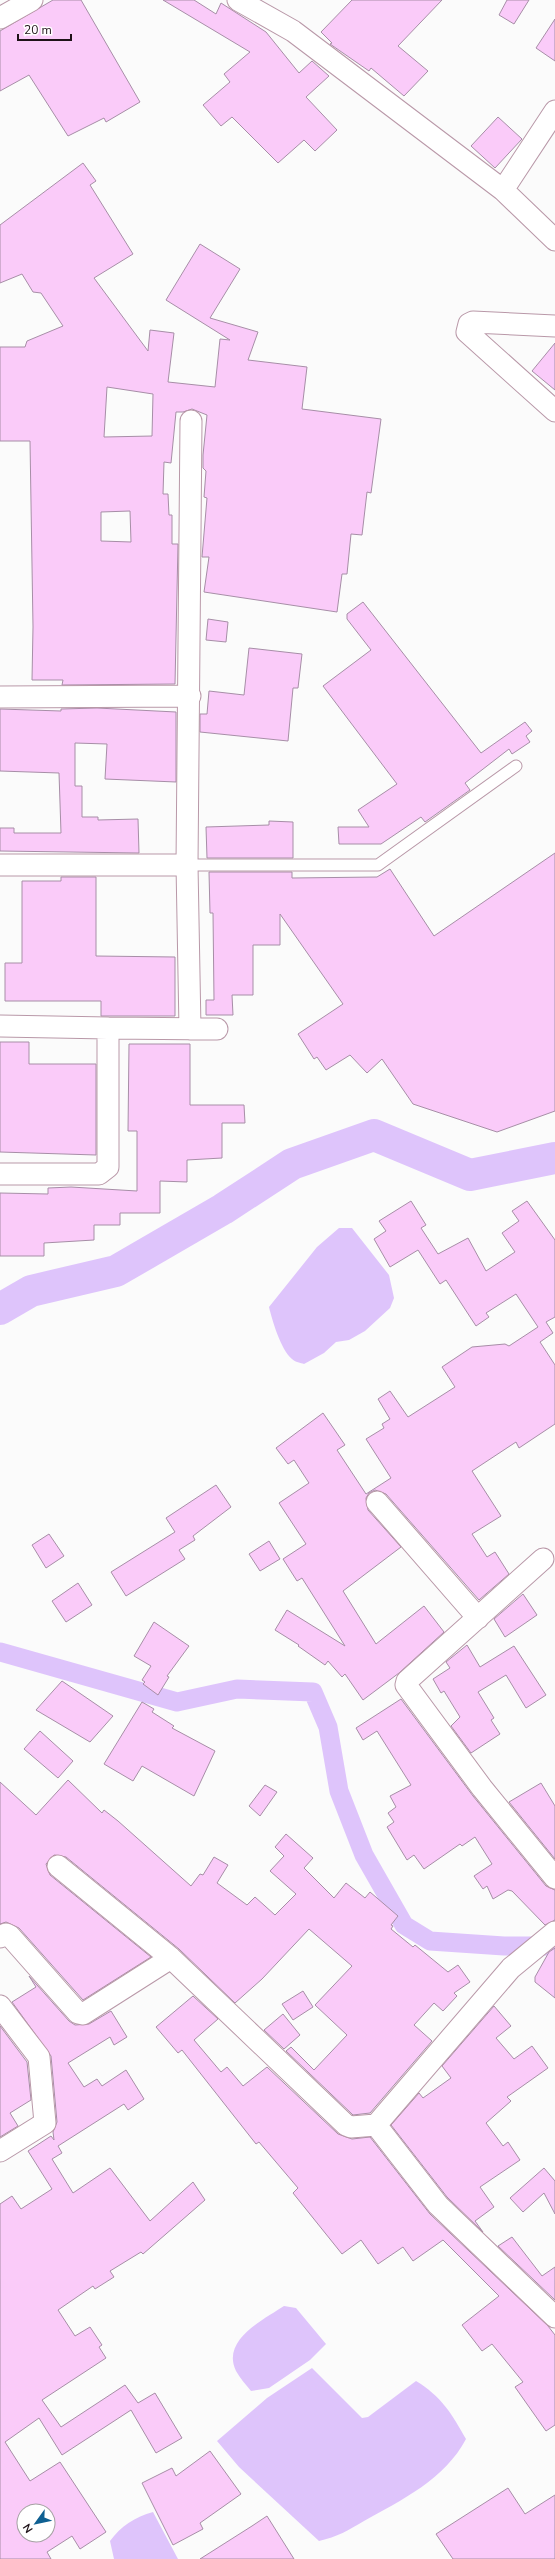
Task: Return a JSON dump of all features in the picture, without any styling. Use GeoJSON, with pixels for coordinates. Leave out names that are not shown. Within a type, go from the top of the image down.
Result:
{"type":"FeatureCollection","features":[{"type":"Feature","properties":{"kind":"street"},"geometry":{"type":"LineString","coordinates":[[0,18],[32,0]]}},
{"type":"Feature","properties":{"kind":"street"},"geometry":{"type":"LineString","coordinates":[[238,0],[293,30],[503,190],[555,240]]}},
{"type":"Feature","properties":{"kind":"street"},"geometry":{"type":"LineString","coordinates":[[503,190],[555,111]]}},
{"type":"Feature","properties":{"kind":"street"},"geometry":{"type":"LineString","coordinates":[[555,326],[473,322],[469,324],[467,332],[555,411]]}},
{"type":"Feature","properties":{"kind":"street"},"geometry":{"type":"LineString","coordinates":[[190,1029],[188,866],[191,421]]}},
{"type":"Feature","properties":{"kind":"street"},"geometry":{"type":"LineString","coordinates":[[0,698],[190,696]]}},
{"type":"Feature","properties":{"kind":"street"},"geometry":{"type":"LineString","coordinates":[[0,864],[188,866]]}},
{"type":"Feature","properties":{"kind":"street"},"geometry":{"type":"LineString","coordinates":[[0,1026],[217,1029]]}},
{"type":"Feature","properties":{"kind":"street"},"geometry":{"type":"LineString","coordinates":[[0,1174],[99,1174],[108,1167],[108,1028]]}},
{"type":"Feature","properties":{"kind":"street"},"geometry":{"type":"LineString","coordinates":[[377,1502],[478,1618]]}},
{"type":"Feature","properties":{"kind":"street"},"geometry":{"type":"LineString","coordinates":[[543,1559],[407,1681],[406,1685],[482,1788],[555,1878]]}},
{"type":"Feature","properties":{"kind":"street"},"geometry":{"type":"LineString","coordinates":[[58,1866],[171,1958],[346,2125],[351,2127],[376,2125],[511,1968],[555,1932]]}},
{"type":"Feature","properties":{"kind":"street"},"geometry":{"type":"LineString","coordinates":[[0,1937],[6,1934],[10,1936],[78,2013],[83,2014],[171,1958]]}},
{"type":"Feature","properties":{"kind":"street"},"geometry":{"type":"LineString","coordinates":[[0,2006],[39,2057],[45,2123],[0,2151]]}},
{"type":"Feature","properties":{"kind":"street"},"geometry":{"type":"LineString","coordinates":[[376,2125],[438,2205],[555,2317]]}},
{"type":"Feature","properties":{"kind":"lane"},"geometry":{"type":"LineString","coordinates":[[188,866],[378,865],[516,766]]}},
{"type":"Feature","properties":{"kind":"shaded area"},"geometry":{"type":"Polygon","coordinates":[[[339,1228],[352,1228],[389,1275],[394,1298],[390,1308],[365,1331],[349,1340],[336,1342],[324,1353],[304,1364],[296,1362],[284,1349],[269,1307],[317,1247],[339,1228]]]}},
{"type":"Feature","properties":{"kind":"shaded area"},"geometry":{"type":"Polygon","coordinates":[[[284,2306],[296,2308],[326,2344],[310,2360],[269,2388],[251,2391],[236,2371],[233,2360],[234,2350],[246,2332],[284,2306]]]}},
{"type":"Feature","properties":{"kind":"shaded area"},"geometry":{"type":"Polygon","coordinates":[[[312,2368],[362,2418],[368,2417],[416,2381],[439,2399],[456,2422],[466,2439],[447,2466],[421,2487],[393,2505],[348,2530],[319,2541],[239,2467],[217,2441],[267,2398],[312,2368]]]}},
{"type":"Feature","properties":{"kind":"shaded area"},"geometry":{"type":"Polygon","coordinates":[[[153,2512],[178,2559],[114,2559],[110,2541],[114,2536],[129,2523],[153,2512]]]}},
{"type":"Feature","properties":{"kind":"building"},"geometry":{"type":"Polygon","coordinates":[[[53,0],[81,0],[140,102],[106,122],[104,118],[68,136],[29,75],[0,91],[0,31],[53,0]]]}},
{"type":"Feature","properties":{"kind":"building"},"geometry":{"type":"Polygon","coordinates":[[[163,0],[194,0],[216,14],[221,3],[266,32],[299,73],[312,61],[329,76],[306,97],[337,130],[315,151],[304,140],[278,163],[232,117],[221,126],[203,105],[230,82],[224,74],[250,52],[163,0]]]}},
{"type":"Feature","properties":{"kind":"building"},"geometry":{"type":"Polygon","coordinates":[[[352,0],[442,0],[398,46],[428,71],[404,96],[371,68],[369,71],[330,44],[332,43],[321,32],[352,0]]]}},
{"type":"Feature","properties":{"kind":"building"},"geometry":{"type":"Polygon","coordinates":[[[507,0],[529,0],[514,24],[499,15],[507,0]]]}},
{"type":"Feature","properties":{"kind":"building"},"geometry":{"type":"Polygon","coordinates":[[[555,19],[555,61],[536,48],[555,19]]]}},
{"type":"Feature","properties":{"kind":"building"},"geometry":{"type":"Polygon","coordinates":[[[498,117],[522,139],[495,168],[471,146],[498,117]]]}},
{"type":"Feature","properties":{"kind":"building"},"geometry":{"type":"Polygon","coordinates":[[[83,163],[96,181],[90,185],[133,254],[94,278],[148,351],[150,330],[174,333],[168,382],[215,387],[220,339],[230,340],[166,300],[200,244],[240,269],[210,318],[258,332],[248,360],[307,367],[302,409],[381,419],[371,493],[367,492],[362,535],[351,534],[347,574],[342,574],[337,612],[204,592],[209,557],[202,557],[207,498],[204,497],[206,471],[203,468],[203,455],[207,415],[192,409],[183,412],[176,412],[171,463],[164,462],[163,494],[168,494],[169,515],[172,515],[172,544],[178,544],[175,684],[62,685],[63,680],[32,680],[33,627],[30,441],[0,441],[0,347],[25,347],[27,341],[63,326],[41,293],[33,292],[22,274],[0,283],[0,225],[83,163]],[[107,387],[104,437],[152,436],[153,394],[107,387]],[[130,511],[101,512],[101,541],[131,542],[130,511]]]}},
{"type":"Feature","properties":{"kind":"building"},"geometry":{"type":"Polygon","coordinates":[[[555,343],[555,390],[532,371],[555,343]]]}},
{"type":"Feature","properties":{"kind":"building"},"geometry":{"type":"Polygon","coordinates":[[[363,602],[481,753],[525,722],[532,731],[526,736],[530,742],[512,754],[509,749],[465,783],[470,790],[425,822],[421,817],[381,844],[339,844],[338,827],[369,827],[358,810],[397,784],[323,686],[371,650],[347,619],[347,614],[363,602]]]}},
{"type":"Feature","properties":{"kind":"building"},"geometry":{"type":"Polygon","coordinates":[[[208,619],[228,622],[226,642],[206,640],[208,619]]]}},
{"type":"Feature","properties":{"kind":"building"},"geometry":{"type":"Polygon","coordinates":[[[249,648],[302,654],[298,688],[293,688],[288,741],[200,732],[200,714],[207,714],[209,691],[244,695],[249,648]]]}},
{"type":"Feature","properties":{"kind":"building"},"geometry":{"type":"Polygon","coordinates":[[[97,708],[176,712],[176,782],[105,779],[107,744],[75,743],[75,786],[82,786],[82,817],[98,817],[98,820],[138,819],[139,853],[0,851],[0,828],[14,828],[14,833],[61,833],[59,773],[0,771],[0,709],[61,711],[61,709],[97,708]]]}},
{"type":"Feature","properties":{"kind":"building"},"geometry":{"type":"Polygon","coordinates":[[[269,821],[293,822],[293,858],[207,858],[206,827],[269,825],[269,821]]]}},
{"type":"Feature","properties":{"kind":"building"},"geometry":{"type":"Polygon","coordinates":[[[555,853],[555,1111],[497,1132],[413,1104],[382,1059],[367,1073],[350,1055],[326,1070],[317,1057],[314,1059],[298,1034],[343,1004],[280,914],[280,945],[253,945],[253,995],[232,995],[233,1015],[206,1015],[206,1000],[214,1000],[213,913],[210,913],[209,872],[292,872],[292,878],[377,877],[390,869],[434,936],[555,853]]]}},
{"type":"Feature","properties":{"kind":"building"},"geometry":{"type":"Polygon","coordinates":[[[61,877],[96,877],[96,956],[175,957],[175,1016],[101,1016],[101,1001],[5,1001],[5,963],[22,963],[22,881],[61,881],[61,877]]]}},
{"type":"Feature","properties":{"kind":"building"},"geometry":{"type":"Polygon","coordinates":[[[0,1042],[29,1042],[29,1064],[96,1064],[96,1155],[0,1152],[0,1042]]]}},
{"type":"Feature","properties":{"kind":"building"},"geometry":{"type":"Polygon","coordinates":[[[129,1044],[190,1044],[190,1105],[244,1105],[245,1123],[222,1123],[222,1158],[187,1160],[187,1182],[160,1181],[160,1213],[120,1213],[120,1225],[94,1225],[94,1240],[44,1243],[44,1256],[0,1256],[0,1193],[48,1194],[48,1188],[71,1187],[137,1191],[137,1131],[128,1131],[129,1044]]]}},
{"type":"Feature","properties":{"kind":"building"},"geometry":{"type":"Polygon","coordinates":[[[411,1201],[426,1225],[421,1228],[438,1254],[468,1238],[486,1271],[515,1252],[502,1233],[519,1221],[512,1211],[527,1201],[555,1240],[555,1317],[546,1322],[553,1333],[540,1342],[555,1365],[555,1424],[519,1448],[516,1442],[472,1471],[501,1516],[472,1534],[487,1557],[495,1552],[509,1574],[479,1600],[386,1494],[375,1490],[369,1493],[366,1498],[368,1510],[401,1547],[343,1591],[376,1644],[424,1606],[444,1632],[399,1673],[363,1700],[345,1674],[342,1677],[328,1661],[325,1665],[298,1646],[299,1645],[275,1630],[287,1610],[345,1646],[302,1578],[297,1581],[283,1559],[306,1544],[279,1503],[309,1483],[294,1460],[288,1464],[276,1448],[323,1413],[345,1445],[337,1450],[366,1494],[391,1478],[366,1439],[384,1428],[382,1424],[390,1419],[378,1399],[390,1391],[408,1417],[455,1387],[442,1367],[472,1347],[505,1344],[509,1346],[538,1327],[516,1294],[486,1313],[489,1317],[476,1326],[446,1280],[440,1284],[418,1250],[390,1267],[374,1239],[386,1231],[379,1221],[411,1201]]]}},
{"type":"Feature","properties":{"kind":"building"},"geometry":{"type":"Polygon","coordinates":[[[216,1485],[231,1507],[193,1536],[195,1540],[179,1550],[185,1559],[126,1596],[111,1572],[175,1532],[166,1518],[216,1485]]]}},
{"type":"Feature","properties":{"kind":"building"},"geometry":{"type":"Polygon","coordinates":[[[49,1534],[64,1556],[46,1568],[32,1545],[49,1534]]]}},
{"type":"Feature","properties":{"kind":"building"},"geometry":{"type":"Polygon","coordinates":[[[269,1541],[280,1559],[260,1571],[249,1554],[269,1541]]]}},
{"type":"Feature","properties":{"kind":"building"},"geometry":{"type":"Polygon","coordinates":[[[78,1583],[92,1605],[66,1622],[52,1601],[78,1583]]]}},
{"type":"Feature","properties":{"kind":"building"},"geometry":{"type":"Polygon","coordinates":[[[523,1594],[537,1615],[505,1637],[494,1619],[523,1594]]]}},
{"type":"Feature","properties":{"kind":"building"},"geometry":{"type":"Polygon","coordinates":[[[154,1622],[189,1646],[167,1676],[169,1677],[158,1695],[143,1684],[145,1682],[142,1680],[151,1666],[134,1656],[154,1622]]]}},
{"type":"Feature","properties":{"kind":"building"},"geometry":{"type":"Polygon","coordinates":[[[467,1645],[480,1667],[514,1646],[546,1695],[526,1708],[506,1675],[478,1692],[494,1718],[491,1720],[500,1734],[471,1753],[451,1726],[460,1717],[444,1691],[441,1693],[433,1679],[450,1668],[446,1662],[467,1645]]]}},
{"type":"Feature","properties":{"kind":"building"},"geometry":{"type":"Polygon","coordinates":[[[62,1681],[113,1716],[90,1742],[36,1710],[62,1681]]]}},
{"type":"Feature","properties":{"kind":"building"},"geometry":{"type":"Polygon","coordinates":[[[401,1699],[473,1796],[546,1886],[555,1890],[555,1920],[545,1925],[512,1891],[508,1890],[493,1899],[487,1886],[483,1889],[474,1876],[492,1864],[475,1837],[462,1846],[460,1844],[424,1869],[414,1855],[407,1860],[387,1827],[394,1822],[388,1813],[396,1807],[390,1796],[411,1785],[377,1731],[363,1740],[356,1728],[401,1699]]]}},
{"type":"Feature","properties":{"kind":"building"},"geometry":{"type":"Polygon","coordinates":[[[142,1702],[154,1709],[152,1712],[174,1726],[172,1728],[215,1751],[194,1796],[142,1766],[133,1781],[104,1764],[142,1702]]]}},
{"type":"Feature","properties":{"kind":"building"},"geometry":{"type":"Polygon","coordinates":[[[40,1731],[73,1761],[58,1778],[24,1749],[40,1731]]]}},
{"type":"Feature","properties":{"kind":"building"},"geometry":{"type":"Polygon","coordinates":[[[68,1780],[102,1813],[104,1810],[118,1821],[191,1886],[200,1874],[203,1875],[214,1857],[228,1865],[217,1883],[247,1905],[255,1897],[275,1915],[296,1894],[270,1871],[284,1856],[275,1847],[286,1834],[313,1858],[304,1868],[334,1898],[346,1883],[365,1898],[370,1892],[398,1916],[391,1925],[393,1926],[391,1929],[413,1947],[415,1945],[448,1972],[458,1965],[470,1982],[454,1993],[457,1996],[443,2011],[434,2003],[414,2025],[432,2041],[370,2113],[353,2115],[286,2051],[291,2047],[314,2070],[347,2035],[315,2005],[352,1966],[309,1929],[262,1979],[235,2003],[179,1949],[66,1857],[54,1855],[46,1864],[50,1875],[151,1957],[83,2000],[19,1928],[6,1922],[0,1924],[0,1782],[36,1815],[68,1780]]]}},
{"type":"Feature","properties":{"kind":"building"},"geometry":{"type":"Polygon","coordinates":[[[541,1783],[555,1806],[555,1859],[509,1802],[541,1783]]]}},
{"type":"Feature","properties":{"kind":"building"},"geometry":{"type":"Polygon","coordinates":[[[265,1785],[277,1792],[260,1816],[249,1806],[265,1785]]]}},
{"type":"Feature","properties":{"kind":"building"},"geometry":{"type":"Polygon","coordinates":[[[555,1948],[555,1998],[535,1982],[535,1977],[549,1952],[555,1948]]]}},
{"type":"Feature","properties":{"kind":"building"},"geometry":{"type":"Polygon","coordinates":[[[29,1976],[69,2021],[75,2025],[89,2024],[111,2011],[127,2037],[114,2045],[110,2037],[68,2063],[84,2087],[97,2079],[102,2086],[126,2070],[144,2099],[128,2110],[124,2104],[58,2146],[62,2153],[52,2159],[73,2193],[110,2168],[150,2221],[193,2182],[205,2200],[143,2254],[141,2252],[110,2271],[114,2277],[95,2289],[93,2286],[58,2310],[75,2336],[90,2327],[102,2345],[99,2347],[106,2358],[42,2400],[61,2427],[125,2385],[138,2403],[155,2393],[182,2438],[156,2453],[131,2410],[62,2455],[39,2418],[5,2442],[30,2481],[60,2462],[106,2532],[80,2549],[72,2536],[47,2552],[51,2559],[0,2559],[0,2204],[12,2196],[21,2209],[52,2189],[28,2151],[51,2136],[54,2140],[53,2132],[57,2122],[51,2056],[12,2002],[36,1987],[29,1976]]]}},
{"type":"Feature","properties":{"kind":"building"},"geometry":{"type":"Polygon","coordinates":[[[303,1991],[313,2007],[293,2020],[282,2004],[303,1991]]]}},
{"type":"Feature","properties":{"kind":"building"},"geometry":{"type":"Polygon","coordinates":[[[193,1996],[218,2019],[194,2040],[221,2072],[227,2067],[243,2086],[267,2067],[338,2134],[352,2139],[370,2137],[430,2214],[548,2326],[555,2335],[555,2425],[546,2431],[515,2387],[523,2382],[492,2344],[482,2351],[462,2325],[499,2296],[443,2240],[413,2261],[403,2247],[378,2264],[361,2240],[342,2254],[293,2193],[298,2188],[259,2142],[256,2144],[182,2050],[178,2053],[156,2027],[193,1996]]]}},
{"type":"Feature","properties":{"kind":"building"},"geometry":{"type":"Polygon","coordinates":[[[494,2006],[511,2026],[496,2038],[514,2059],[532,2046],[548,2068],[507,2097],[511,2101],[486,2123],[503,2146],[508,2142],[520,2160],[480,2187],[494,2207],[475,2221],[483,2232],[447,2197],[391,2125],[419,2093],[423,2098],[451,2078],[442,2066],[494,2006]]]}},
{"type":"Feature","properties":{"kind":"building"},"geometry":{"type":"Polygon","coordinates":[[[283,2014],[300,2035],[284,2049],[264,2030],[283,2014]]]}},
{"type":"Feature","properties":{"kind":"building"},"geometry":{"type":"Polygon","coordinates":[[[0,2026],[27,2062],[31,2100],[10,2113],[18,2126],[0,2137],[0,2026]]]}},
{"type":"Feature","properties":{"kind":"building"},"geometry":{"type":"Polygon","coordinates":[[[544,2168],[555,2181],[555,2214],[544,2193],[523,2212],[510,2198],[544,2168]]]}},
{"type":"Feature","properties":{"kind":"building"},"geometry":{"type":"Polygon","coordinates":[[[512,2237],[542,2276],[555,2267],[555,2300],[498,2246],[512,2237]]]}},
{"type":"Feature","properties":{"kind":"building"},"geometry":{"type":"Polygon","coordinates":[[[210,2451],[241,2494],[200,2523],[203,2529],[173,2545],[142,2483],[172,2468],[176,2476],[210,2451]]]}},
{"type":"Feature","properties":{"kind":"building"},"geometry":{"type":"Polygon","coordinates":[[[508,2488],[525,2514],[555,2495],[555,2559],[453,2559],[436,2534],[508,2488]]]}},
{"type":"Feature","properties":{"kind":"building"},"geometry":{"type":"Polygon","coordinates":[[[267,2516],[294,2559],[200,2559],[252,2526],[267,2516]]]}},
{"type":"Feature","properties":{"kind":"waterway"},"geometry":{"type":"LineString","coordinates":[[0,1309],[31,1291],[116,1271],[223,1209],[292,1164],[374,1135],[470,1175],[555,1158]]}},
{"type":"Feature","properties":{"kind":"waterway"},"geometry":{"type":"LineString","coordinates":[[0,1652],[177,1702],[237,1689],[313,1692],[328,1727],[339,1791],[364,1855],[404,1925],[430,1941],[504,1946],[546,1946]]}}]}
